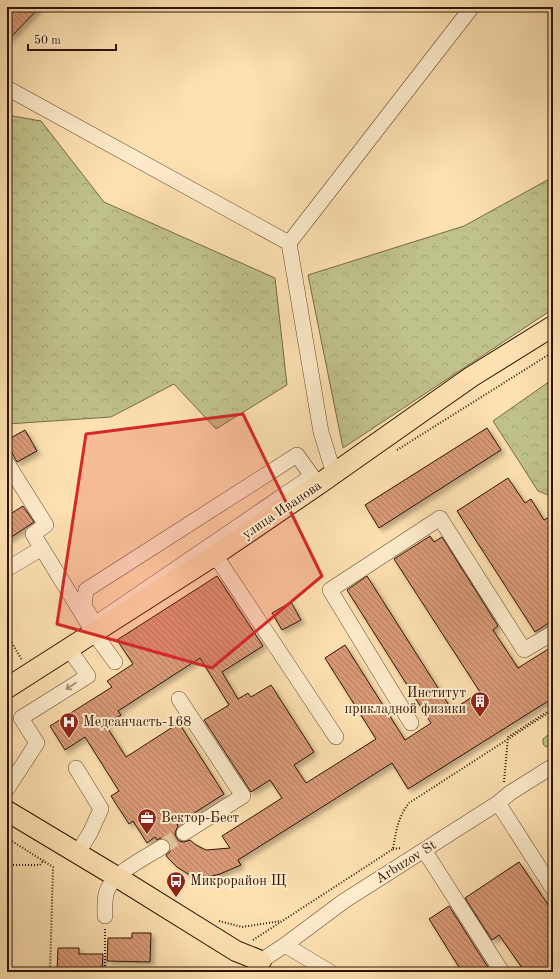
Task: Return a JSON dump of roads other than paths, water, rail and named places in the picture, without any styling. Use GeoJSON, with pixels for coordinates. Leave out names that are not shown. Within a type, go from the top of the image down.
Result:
{"type":"FeatureCollection","features":[{"type":"Feature","properties":{"kind":"main road","name":"улица Иванова"},"geometry":{"type":"LineString","coordinates":[[7,688],[215,555],[334,474],[471,377],[553,326]]}},
{"type":"Feature","properties":{"kind":"main road"},"geometry":{"type":"LineString","coordinates":[[7,812],[117,877],[236,951],[257,968]]}},
{"type":"Feature","properties":{"kind":"street"},"geometry":{"type":"LineString","coordinates":[[334,474],[321,432],[289,243],[472,7]]}},
{"type":"Feature","properties":{"kind":"street"},"geometry":{"type":"LineString","coordinates":[[7,88],[289,243]]}},
{"type":"Feature","properties":{"kind":"street"},"geometry":{"type":"LineString","coordinates":[[297,455],[312,476],[95,624],[84,606],[86,590],[297,455]]}},
{"type":"Feature","properties":{"kind":"street"},"geometry":{"type":"LineString","coordinates":[[7,463],[46,525],[33,534],[94,633],[115,662]]}},
{"type":"Feature","properties":{"kind":"street"},"geometry":{"type":"LineString","coordinates":[[411,723],[330,590],[440,518],[524,650],[553,633]]}},
{"type":"Feature","properties":{"kind":"street"},"geometry":{"type":"LineString","coordinates":[[7,569],[42,548]]}},
{"type":"Feature","properties":{"kind":"street"},"geometry":{"type":"LineString","coordinates":[[215,555],[336,737]]}},
{"type":"Feature","properties":{"kind":"street"},"geometry":{"type":"LineString","coordinates":[[7,789],[37,743],[21,718],[88,676],[69,649]]}},
{"type":"Feature","properties":{"kind":"street"},"geometry":{"type":"LineString","coordinates":[[178,699],[243,796],[184,833]]}},
{"type":"Feature","properties":{"kind":"street","name":"Arbuzov St"},"geometry":{"type":"LineString","coordinates":[[257,968],[344,901],[498,803],[510,793],[553,766]]}},
{"type":"Feature","properties":{"kind":"street"},"geometry":{"type":"LineString","coordinates":[[76,768],[101,809],[78,854]]}},
{"type":"Feature","properties":{"kind":"street"},"geometry":{"type":"LineString","coordinates":[[498,803],[553,889]]}},
{"type":"Feature","properties":{"kind":"street"},"geometry":{"type":"LineString","coordinates":[[105,916],[105,900],[107,890],[117,877],[162,847]]}},
{"type":"Feature","properties":{"kind":"street"},"geometry":{"type":"LineString","coordinates":[[424,850],[502,972]]}},
{"type":"Feature","properties":{"kind":"street"},"geometry":{"type":"LineString","coordinates":[[285,945],[330,972]]}},
{"type":"Feature","properties":{"kind":"tunnel"},"geometry":{"type":"LineString","coordinates":[[162,847],[184,833]]}},
{"type":"Feature","properties":{"kind":"place","name":"Институт прикладной физики"},"geometry":{"type":"Point","coordinates":[480,718]}},
{"type":"Feature","properties":{"kind":"place","name":"Медсанчасть-168"},"geometry":{"type":"Point","coordinates":[69,739]}},
{"type":"Feature","properties":{"kind":"place","name":"Вектор-Бeст"},"geometry":{"type":"Point","coordinates":[147,835]}},
{"type":"Feature","properties":{"kind":"place","name":"Микрорайон Щ"},"geometry":{"type":"Point","coordinates":[176,898]}}]}
